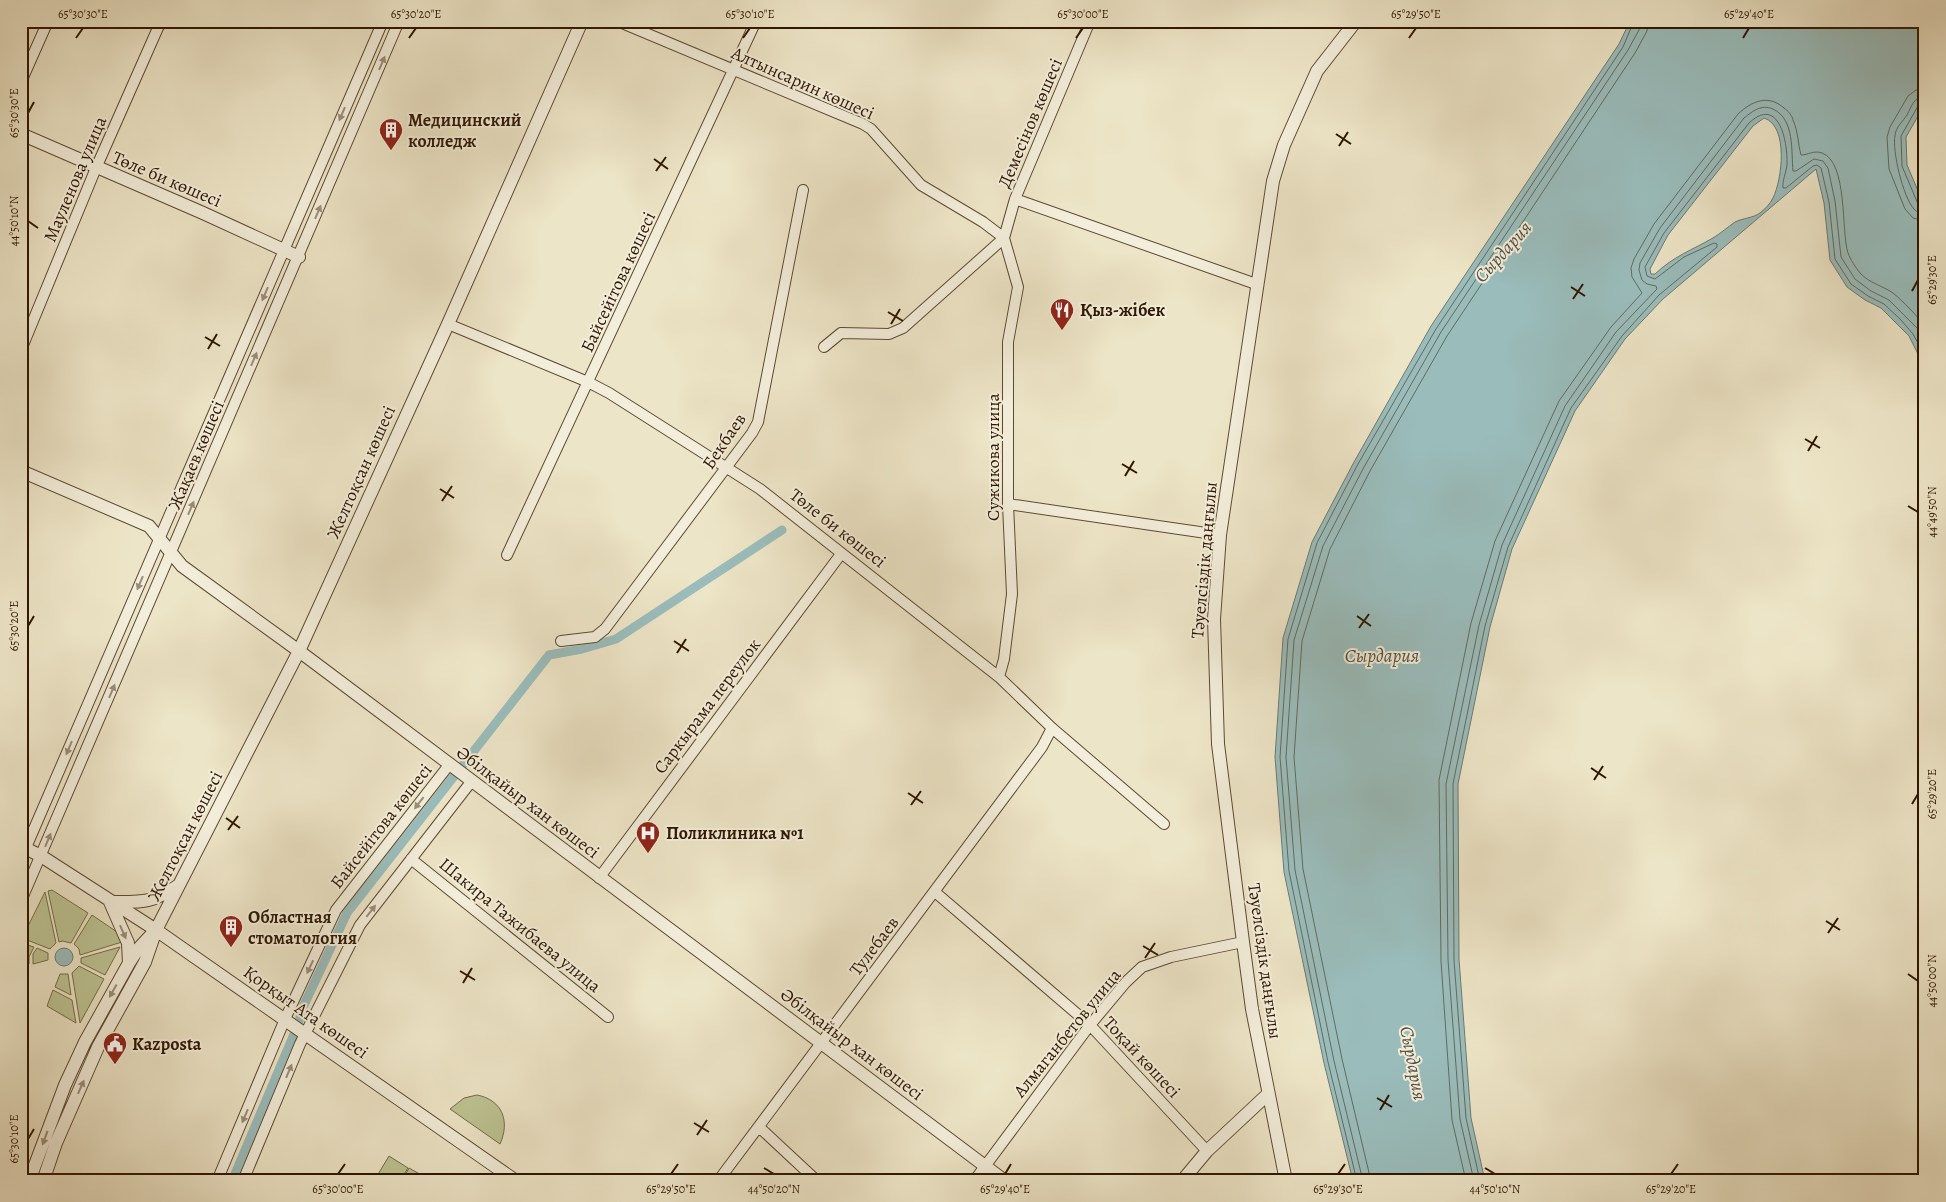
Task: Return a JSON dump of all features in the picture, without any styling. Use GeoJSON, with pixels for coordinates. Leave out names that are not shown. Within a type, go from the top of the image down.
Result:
{"type":"FeatureCollection","features":[{"type":"Feature","properties":{"kind":"street"},"geometry":{"type":"LineString","coordinates":[[21,82],[48,21]]}},
{"type":"Feature","properties":{"kind":"street","name":"Мауленова улица"},"geometry":{"type":"LineString","coordinates":[[21,350],[96,168],[161,21]]}},
{"type":"Feature","properties":{"kind":"street","name":"Жақаев көшесі"},"geometry":{"type":"LineString","coordinates":[[23,851],[383,21]]}},
{"type":"Feature","properties":{"kind":"street","name":"Жақаев көшесі"},"geometry":{"type":"LineString","coordinates":[[21,901],[400,21]]}},
{"type":"Feature","properties":{"kind":"street","name":"Желтоқсан көшесі"},"geometry":{"type":"LineString","coordinates":[[43,1181],[56,1143],[98,1047],[145,962],[156,930],[299,652],[448,324],[582,21]]}},
{"type":"Feature","properties":{"kind":"street","name":"Алтынсарин көшесі"},"geometry":{"type":"LineString","coordinates":[[617,21],[871,128],[921,185],[983,222],[1004,238]]}},
{"type":"Feature","properties":{"kind":"street","name":"Байсейітова көшесі"},"geometry":{"type":"LineString","coordinates":[[507,555],[756,21]]}},
{"type":"Feature","properties":{"kind":"street","name":"Демесінов көшесі"},"geometry":{"type":"LineString","coordinates":[[1004,238],[1015,200],[1090,21]]}},
{"type":"Feature","properties":{"kind":"street","name":"Тәуелсіздік даңғылы"},"geometry":{"type":"LineString","coordinates":[[1286,1181],[1252,1009],[1243,942],[1218,735],[1214,619],[1220,535],[1256,284],[1273,181],[1284,145],[1318,71],[1356,21]]}},
{"type":"Feature","properties":{"kind":"street","name":"Төле би көшесі"},"geometry":{"type":"LineString","coordinates":[[21,134],[299,257]]}},
{"type":"Feature","properties":{"kind":"street","name":"Бекбаев"},"geometry":{"type":"LineString","coordinates":[[561,642],[595,637],[605,629],[726,469],[758,422],[803,190]]}},
{"type":"Feature","properties":{"kind":"street"},"geometry":{"type":"LineString","coordinates":[[1015,200],[1256,284]]}},
{"type":"Feature","properties":{"kind":"street"},"geometry":{"type":"LineString","coordinates":[[824,347],[841,333],[889,334],[903,328],[1004,238]]}},
{"type":"Feature","properties":{"kind":"street","name":"Сужикова улица"},"geometry":{"type":"LineString","coordinates":[[999,677],[1004,660],[1012,594],[1008,504],[1008,342],[1018,287],[1004,238]]}},
{"type":"Feature","properties":{"kind":"street","name":"Төле би көшесі"},"geometry":{"type":"LineString","coordinates":[[448,324],[588,382],[609,393],[760,489],[999,677],[1052,728],[1164,824]]}},
{"type":"Feature","properties":{"kind":"street","name":"Әбілқайыр хан көшесі"},"geometry":{"type":"LineString","coordinates":[[21,471],[149,526],[182,566],[1005,1181]]}},
{"type":"Feature","properties":{"kind":"street"},"geometry":{"type":"LineString","coordinates":[[1008,504],[1220,535]]}},
{"type":"Feature","properties":{"kind":"street","name":"Саркырама переулок"},"geometry":{"type":"LineString","coordinates":[[600,878],[841,554]]}},
{"type":"Feature","properties":{"kind":"street","name":"Тулебаев"},"geometry":{"type":"LineString","coordinates":[[718,1181],[1042,747],[1052,728]]}},
{"type":"Feature","properties":{"kind":"street","name":"Байсейітова көшесі"},"geometry":{"type":"LineString","coordinates":[[217,1181],[285,1019],[336,910],[449,765]]}},
{"type":"Feature","properties":{"kind":"street"},"geometry":{"type":"LineString","coordinates":[[243,1181],[306,1034],[360,925],[471,782]]}},
{"type":"Feature","properties":{"kind":"street","name":"Қорқыт Ата көшесі"},"geometry":{"type":"LineString","coordinates":[[23,851],[40,856],[156,930],[516,1181]]}},
{"type":"Feature","properties":{"kind":"street","name":"Шакира Тажибаева улица"},"geometry":{"type":"LineString","coordinates":[[411,859],[608,1017]]}},
{"type":"Feature","properties":{"kind":"street"},"geometry":{"type":"LineString","coordinates":[[129,964],[128,943],[110,902],[148,901],[159,898],[179,885]]}},
{"type":"Feature","properties":{"kind":"street","name":"Тоқай көшесі"},"geometry":{"type":"LineString","coordinates":[[935,892],[1090,1025],[1207,1151]]}},
{"type":"Feature","properties":{"kind":"street","name":"Желтоқсан көшесі"},"geometry":{"type":"LineString","coordinates":[[29,1181],[69,1076],[85,1042],[138,949],[156,930]]}},
{"type":"Feature","properties":{"kind":"street","name":"Алмаганбетов улица"},"geometry":{"type":"LineString","coordinates":[[974,1181],[1090,1025],[1126,982],[1142,967],[1170,957],[1243,942]]}},
{"type":"Feature","properties":{"kind":"street"},"geometry":{"type":"LineString","coordinates":[[1182,1181],[1207,1151],[1268,1094]]}},
{"type":"Feature","properties":{"kind":"street"},"geometry":{"type":"LineString","coordinates":[[759,1127],[817,1181]]}},
{"type":"Feature","properties":{"kind":"green space"},"geometry":{"type":"Polygon","coordinates":[[[52,890],[88,913],[71,943],[59,942],[48,891],[52,890]]]}},
{"type":"Feature","properties":{"kind":"green space"},"geometry":{"type":"Polygon","coordinates":[[[45,892],[56,943],[50,949],[22,938],[45,892]]]}},
{"type":"Feature","properties":{"kind":"green space"},"geometry":{"type":"Polygon","coordinates":[[[92,915],[117,932],[122,942],[80,955],[79,949],[74,944],[92,915]]]}},
{"type":"Feature","properties":{"kind":"green space"},"geometry":{"type":"Polygon","coordinates":[[[21,943],[34,947],[29,957],[29,964],[21,966],[21,943]]]}},
{"type":"Feature","properties":{"kind":"green space"},"geometry":{"type":"Polygon","coordinates":[[[120,947],[105,975],[81,963],[81,958],[120,947]]]}},
{"type":"Feature","properties":{"kind":"green space"},"geometry":{"type":"Polygon","coordinates":[[[37,948],[48,953],[48,960],[33,964],[33,954],[37,948]]]}},
{"type":"Feature","properties":{"kind":"green space"},"geometry":{"type":"Polygon","coordinates":[[[79,966],[104,979],[80,1023],[72,973],[79,966]]]}},
{"type":"Feature","properties":{"kind":"green space"},"geometry":{"type":"Polygon","coordinates":[[[60,974],[68,974],[71,995],[55,987],[60,974]]]}},
{"type":"Feature","properties":{"kind":"green space"},"geometry":{"type":"Polygon","coordinates":[[[53,990],[72,1000],[76,1023],[47,1006],[53,990]]]}},
{"type":"Feature","properties":{"kind":"green space"},"geometry":{"type":"Polygon","coordinates":[[[477,1095],[493,1102],[502,1113],[504,1128],[500,1144],[450,1109],[464,1098],[477,1095]]]}},
{"type":"Feature","properties":{"kind":"green space"},"geometry":{"type":"Polygon","coordinates":[[[389,1156],[408,1168],[400,1181],[374,1181],[389,1156]]]}},
{"type":"Feature","properties":{"kind":"green space"},"geometry":{"type":"Polygon","coordinates":[[[409,1168],[425,1177],[423,1181],[402,1181],[409,1168]]]}},
{"type":"Feature","properties":{"kind":"water","name":"Сырдария"},"geometry":{"type":"Polygon","coordinates":[[[1630,21],[1925,21],[1925,104],[1906,137],[1907,165],[1925,207],[1925,368],[1909,336],[1881,308],[1865,300],[1847,287],[1830,260],[1824,203],[1816,169],[1663,299],[1625,339],[1575,411],[1512,549],[1490,627],[1458,784],[1459,959],[1471,1118],[1485,1181],[1353,1181],[1324,1063],[1284,872],[1275,757],[1283,638],[1312,542],[1354,462],[1431,326],[1619,44],[1630,21]],[[1764,118],[1753,126],[1668,235],[1650,269],[1651,274],[1655,274],[1676,258],[1713,238],[1735,222],[1757,215],[1769,204],[1776,190],[1781,167],[1780,142],[1777,131],[1772,123],[1764,118]]]}},
{"type":"Feature","properties":{"kind":"water"},"geometry":{"type":"Polygon","coordinates":[[[64,948],[70,951],[73,957],[70,963],[64,966],[58,963],[55,957],[58,951],[64,948]]]}},
{"type":"Feature","properties":{"kind":"waterway"},"geometry":{"type":"LineString","coordinates":[[232,1181],[297,1027],[304,1005],[347,913],[549,655],[582,649],[616,639],[782,530]]}},
{"type":"Feature","properties":{"kind":"place","name":"Медицинский колледж"},"geometry":{"type":"Point","coordinates":[391,151]}},
{"type":"Feature","properties":{"kind":"place","name":"Қыз-жібек"},"geometry":{"type":"Point","coordinates":[1062,331]}},
{"type":"Feature","properties":{"kind":"place","name":"Поликлиника №1"},"geometry":{"type":"Point","coordinates":[648,854]}},
{"type":"Feature","properties":{"kind":"place","name":"Областная стоматология"},"geometry":{"type":"Point","coordinates":[231,948]}},
{"type":"Feature","properties":{"kind":"place","name":"Kazposta"},"geometry":{"type":"Point","coordinates":[115,1065]}}]}
